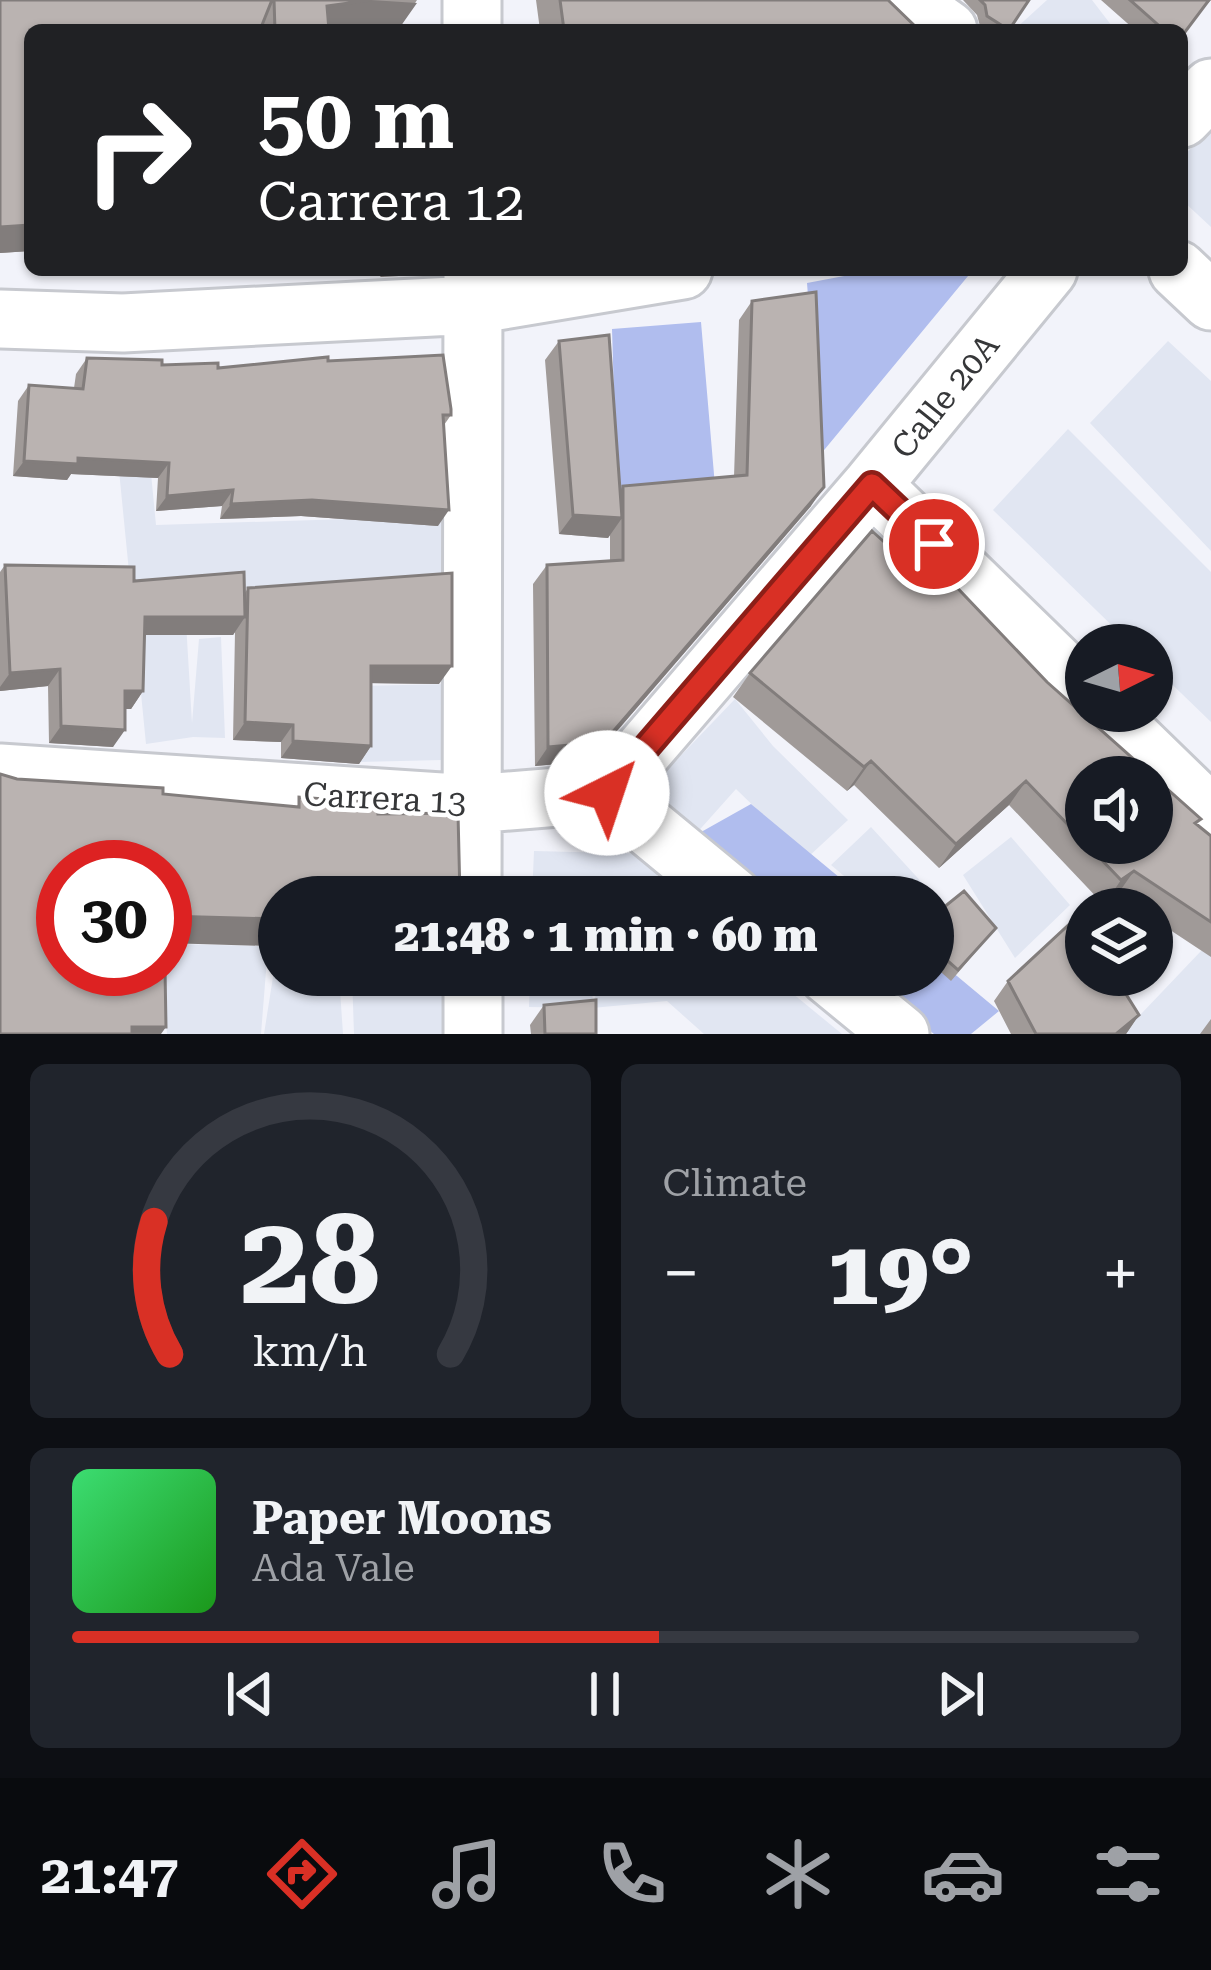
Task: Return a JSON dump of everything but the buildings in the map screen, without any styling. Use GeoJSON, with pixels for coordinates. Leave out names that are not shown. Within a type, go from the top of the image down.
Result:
{"type":"FeatureCollection","features":[{"type":"Feature","properties":{"kind":"street"},"geometry":{"type":"LineString","coordinates":[[905,0],[939,24]]}},
{"type":"Feature","properties":{"kind":"street"},"geometry":{"type":"LineString","coordinates":[[1188,112],[1211,88]]}},
{"type":"Feature","properties":{"kind":"street"},"geometry":{"type":"LineString","coordinates":[[0,319],[123,323],[609,276]]}},
{"type":"Feature","properties":{"kind":"street","name":"Calle 20A"},"geometry":{"type":"LineString","coordinates":[[607,793],[872,485],[1043,276]]}},
{"type":"Feature","properties":{"kind":"street"},"geometry":{"type":"LineString","coordinates":[[1184,276],[1211,301]]}},
{"type":"Feature","properties":{"kind":"street"},"geometry":{"type":"LineString","coordinates":[[472,287],[472,876]]}},
{"type":"Feature","properties":{"kind":"street"},"geometry":{"type":"LineString","coordinates":[[872,485],[1065,673]]}},
{"type":"Feature","properties":{"kind":"street"},"geometry":{"type":"LineString","coordinates":[[1126,732],[1211,815]]}},
{"type":"Feature","properties":{"kind":"street","name":"Carrera 13"},"geometry":{"type":"LineString","coordinates":[[0,773],[472,804],[607,793]]}},
{"type":"Feature","properties":{"kind":"street"},"geometry":{"type":"LineString","coordinates":[[607,793],[708,876]]}},
{"type":"Feature","properties":{"kind":"street"},"geometry":{"type":"LineString","coordinates":[[472,996],[473,1034]]}},
{"type":"Feature","properties":{"kind":"street"},"geometry":{"type":"LineString","coordinates":[[853,996],[899,1034]]}},
{"type":"Feature","properties":{"kind":"shaded area"},"geometry":{"type":"Polygon","coordinates":[[[1047,0],[1092,0],[1110,24],[1021,24],[1047,0]]]}},
{"type":"Feature","properties":{"kind":"shaded area"},"geometry":{"type":"Polygon","coordinates":[[[1211,127],[1211,227],[1188,206],[1188,152],[1211,127]]]}},
{"type":"Feature","properties":{"kind":"shaded area"},"geometry":{"type":"Polygon","coordinates":[[[844,276],[968,276],[820,455],[807,283],[844,276]]]}},
{"type":"Feature","properties":{"kind":"shaded area"},"geometry":{"type":"Polygon","coordinates":[[[701,322],[715,486],[617,494],[612,329],[701,322]]]}},
{"type":"Feature","properties":{"kind":"shaded area"},"geometry":{"type":"Polygon","coordinates":[[[1168,341],[1211,381],[1211,551],[1090,423],[1168,341]]]}},
{"type":"Feature","properties":{"kind":"shaded area"},"geometry":{"type":"Polygon","coordinates":[[[1068,429],[1211,572],[1211,722],[1173,685],[1173,624],[1110,624],[993,510],[1068,429]]]}},
{"type":"Feature","properties":{"kind":"shaded area"},"geometry":{"type":"Polygon","coordinates":[[[116,440],[148,442],[156,525],[441,516],[442,585],[184,589],[192,723],[199,639],[221,637],[225,738],[146,744],[116,440]]]}},
{"type":"Feature","properties":{"kind":"shaded area"},"geometry":{"type":"Polygon","coordinates":[[[449,684],[442,760],[359,762],[359,686],[449,684]]]}},
{"type":"Feature","properties":{"kind":"shaded area"},"geometry":{"type":"Polygon","coordinates":[[[735,699],[773,746],[848,820],[807,858],[736,789],[694,836],[645,793],[735,699]]]}},
{"type":"Feature","properties":{"kind":"shaded area"},"geometry":{"type":"Polygon","coordinates":[[[751,804],[838,876],[743,876],[694,836],[751,804]]]}},
{"type":"Feature","properties":{"kind":"shaded area"},"geometry":{"type":"Polygon","coordinates":[[[871,827],[916,876],[844,876],[831,865],[871,827]]]}},
{"type":"Feature","properties":{"kind":"shaded area"},"geometry":{"type":"Polygon","coordinates":[[[1011,837],[1065,899],[1065,910],[1015,958],[963,875],[1011,837]]]}},
{"type":"Feature","properties":{"kind":"shaded area"},"geometry":{"type":"Polygon","coordinates":[[[534,851],[654,854],[657,876],[533,876],[534,851]]]}},
{"type":"Feature","properties":{"kind":"shaded area"},"geometry":{"type":"Polygon","coordinates":[[[192,945],[258,946],[258,996],[264,996],[261,1034],[167,1034],[164,996],[192,996],[192,945]]]}},
{"type":"Feature","properties":{"kind":"shaded area"},"geometry":{"type":"Polygon","coordinates":[[[1201,951],[1211,951],[1211,1026],[1202,1034],[1122,1034],[1158,996],[1173,996],[1173,980],[1201,951]]]}},
{"type":"Feature","properties":{"kind":"shaded area"},"geometry":{"type":"Polygon","coordinates":[[[954,974],[999,1011],[971,1034],[934,1034],[888,996],[954,996],[954,974]]]}},
{"type":"Feature","properties":{"kind":"shaded area"},"geometry":{"type":"Polygon","coordinates":[[[270,996],[340,996],[343,1034],[264,1034],[270,996]]]}},
{"type":"Feature","properties":{"kind":"shaded area"},"geometry":{"type":"Polygon","coordinates":[[[353,996],[443,996],[444,1034],[354,1034],[353,996]]]}},
{"type":"Feature","properties":{"kind":"shaded area"},"geometry":{"type":"Polygon","coordinates":[[[529,996],[592,996],[593,1003],[596,996],[796,996],[842,1034],[704,1034],[667,1001],[592,1008],[529,1007],[529,996]]]}},
{"type":"Feature","properties":{"kind":"route"},"geometry":{"type":"LineString","coordinates":[[607,793],[872,485],[934,544]]}}]}
